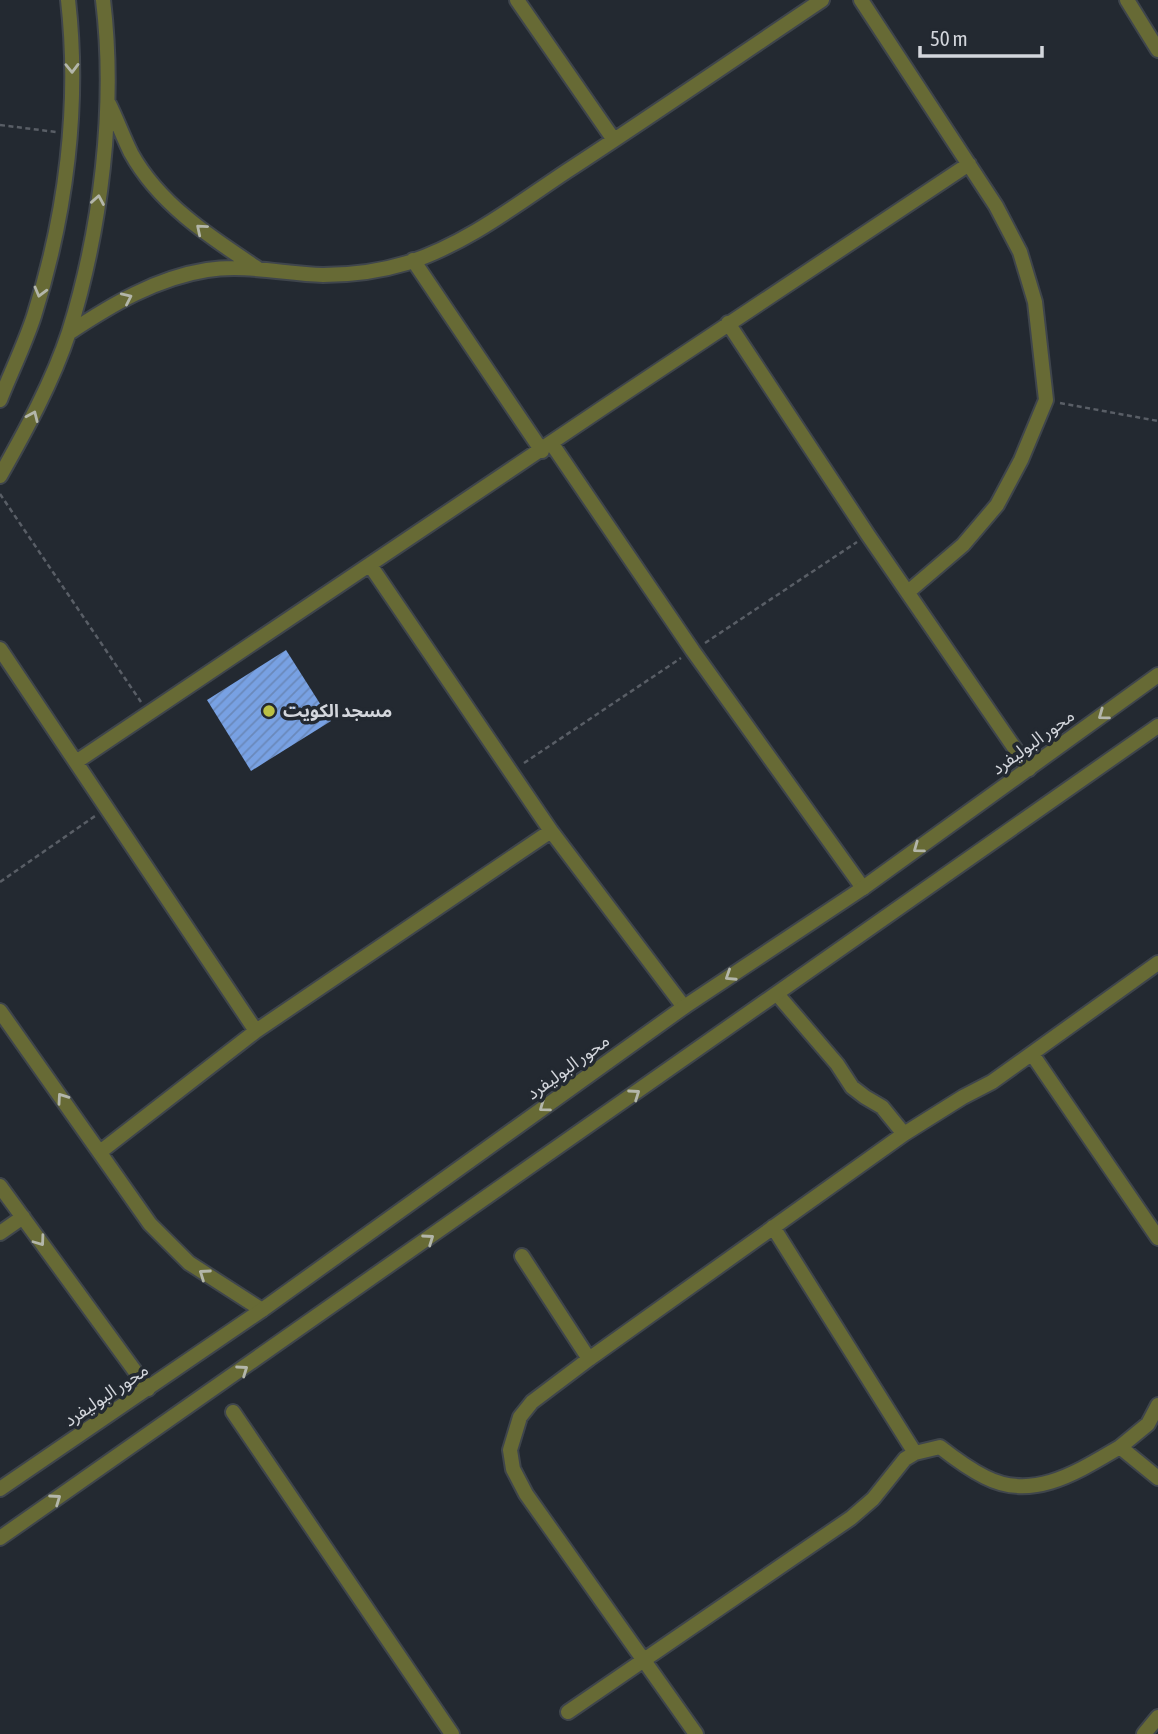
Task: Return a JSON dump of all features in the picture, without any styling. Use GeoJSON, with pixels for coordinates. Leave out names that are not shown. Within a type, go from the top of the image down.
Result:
{"type":"FeatureCollection","features":[{"type":"Feature","properties":{"kind":"street"},"geometry":{"type":"LineString","coordinates":[[0,400],[34,317],[58,225],[73,89],[68,0]]}},
{"type":"Feature","properties":{"kind":"street"},"geometry":{"type":"LineString","coordinates":[[0,476],[30,424],[69,333],[88,257],[101,181],[109,103],[103,0]]}},
{"type":"Feature","properties":{"kind":"street"},"geometry":{"type":"LineString","coordinates":[[517,0],[614,140]]}},
{"type":"Feature","properties":{"kind":"street"},"geometry":{"type":"LineString","coordinates":[[69,333],[111,305],[158,283],[208,270],[257,268],[324,275],[365,272],[443,249],[479,229],[822,0]]}},
{"type":"Feature","properties":{"kind":"street"},"geometry":{"type":"LineString","coordinates":[[861,0],[996,206],[1020,252],[1035,302],[1046,400],[1021,460],[997,505],[963,545],[908,592]]}},
{"type":"Feature","properties":{"kind":"street"},"geometry":{"type":"LineString","coordinates":[[1126,0],[1158,50]]}},
{"type":"Feature","properties":{"kind":"street"},"geometry":{"type":"LineString","coordinates":[[109,103],[132,154],[166,199],[209,236],[257,268]]}},
{"type":"Feature","properties":{"kind":"street"},"geometry":{"type":"LineString","coordinates":[[76,762],[969,164]]}},
{"type":"Feature","properties":{"kind":"street"},"geometry":{"type":"LineString","coordinates":[[413,260],[863,888]]}},
{"type":"Feature","properties":{"kind":"street"},"geometry":{"type":"LineString","coordinates":[[728,323],[1029,769]]}},
{"type":"Feature","properties":{"kind":"street"},"geometry":{"type":"LineString","coordinates":[[370,565],[551,831],[684,1007]]}},
{"type":"Feature","properties":{"kind":"street"},"geometry":{"type":"LineString","coordinates":[[0,649],[256,1031]]}},
{"type":"Feature","properties":{"kind":"street","name":"محور البوليفرد"},"geometry":{"type":"LineString","coordinates":[[0,1489],[262,1310],[684,1007],[863,888],[1158,675]]}},
{"type":"Feature","properties":{"kind":"street"},"geometry":{"type":"LineString","coordinates":[[0,1538],[1158,726]]}},
{"type":"Feature","properties":{"kind":"street"},"geometry":{"type":"LineString","coordinates":[[100,1152],[256,1031],[551,831]]}},
{"type":"Feature","properties":{"kind":"street"},"geometry":{"type":"LineString","coordinates":[[696,1734],[526,1494],[513,1469],[510,1450],[520,1417],[532,1402],[589,1359],[773,1227],[904,1134],[992,1082],[1158,963]]}},
{"type":"Feature","properties":{"kind":"street"},"geometry":{"type":"LineString","coordinates":[[777,994],[837,1064],[852,1087],[882,1107],[904,1134]]}},
{"type":"Feature","properties":{"kind":"street"},"geometry":{"type":"LineString","coordinates":[[0,1011],[149,1224],[168,1245],[212,1280],[262,1310]]}},
{"type":"Feature","properties":{"kind":"street"},"geometry":{"type":"LineString","coordinates":[[1032,1054],[1158,1237]]}},
{"type":"Feature","properties":{"kind":"street"},"geometry":{"type":"LineString","coordinates":[[0,1186],[148,1389]]}},
{"type":"Feature","properties":{"kind":"street"},"geometry":{"type":"LineString","coordinates":[[0,1233],[23,1217]]}},
{"type":"Feature","properties":{"kind":"street"},"geometry":{"type":"LineString","coordinates":[[773,1227],[915,1452]]}},
{"type":"Feature","properties":{"kind":"street"},"geometry":{"type":"LineString","coordinates":[[522,1256],[589,1359]]}},
{"type":"Feature","properties":{"kind":"street"},"geometry":{"type":"LineString","coordinates":[[568,1712],[851,1518],[873,1499],[897,1467],[915,1452],[940,1447],[986,1478],[1010,1486],[1056,1482],[1120,1447],[1148,1424],[1158,1405]]}},
{"type":"Feature","properties":{"kind":"street"},"geometry":{"type":"LineString","coordinates":[[233,1412],[452,1734]]}},
{"type":"Feature","properties":{"kind":"street"},"geometry":{"type":"LineString","coordinates":[[1120,1447],[1158,1478]]}},
{"type":"Feature","properties":{"kind":"street"},"geometry":{"type":"LineString","coordinates":[[1143,1734],[1158,1717]]}},
{"type":"Feature","properties":{"kind":"path"},"geometry":{"type":"LineString","coordinates":[[0,125],[69,134]]}},
{"type":"Feature","properties":{"kind":"path"},"geometry":{"type":"LineString","coordinates":[[1046,400],[1158,421]]}},
{"type":"Feature","properties":{"kind":"path"},"geometry":{"type":"LineString","coordinates":[[0,494],[148,714]]}},
{"type":"Feature","properties":{"kind":"path"},"geometry":{"type":"LineString","coordinates":[[0,882],[107,808]]}},
{"type":"Feature","properties":{"kind":"building","name":"مسجد الكويت"},"geometry":{"type":"Polygon","coordinates":[[[286,650],[331,721],[251,771],[207,700],[286,650]]]}},
{"type":"Feature","properties":{"kind":"place","name":"مسجد الكويت"},"geometry":{"type":"Point","coordinates":[269,711]}}]}
